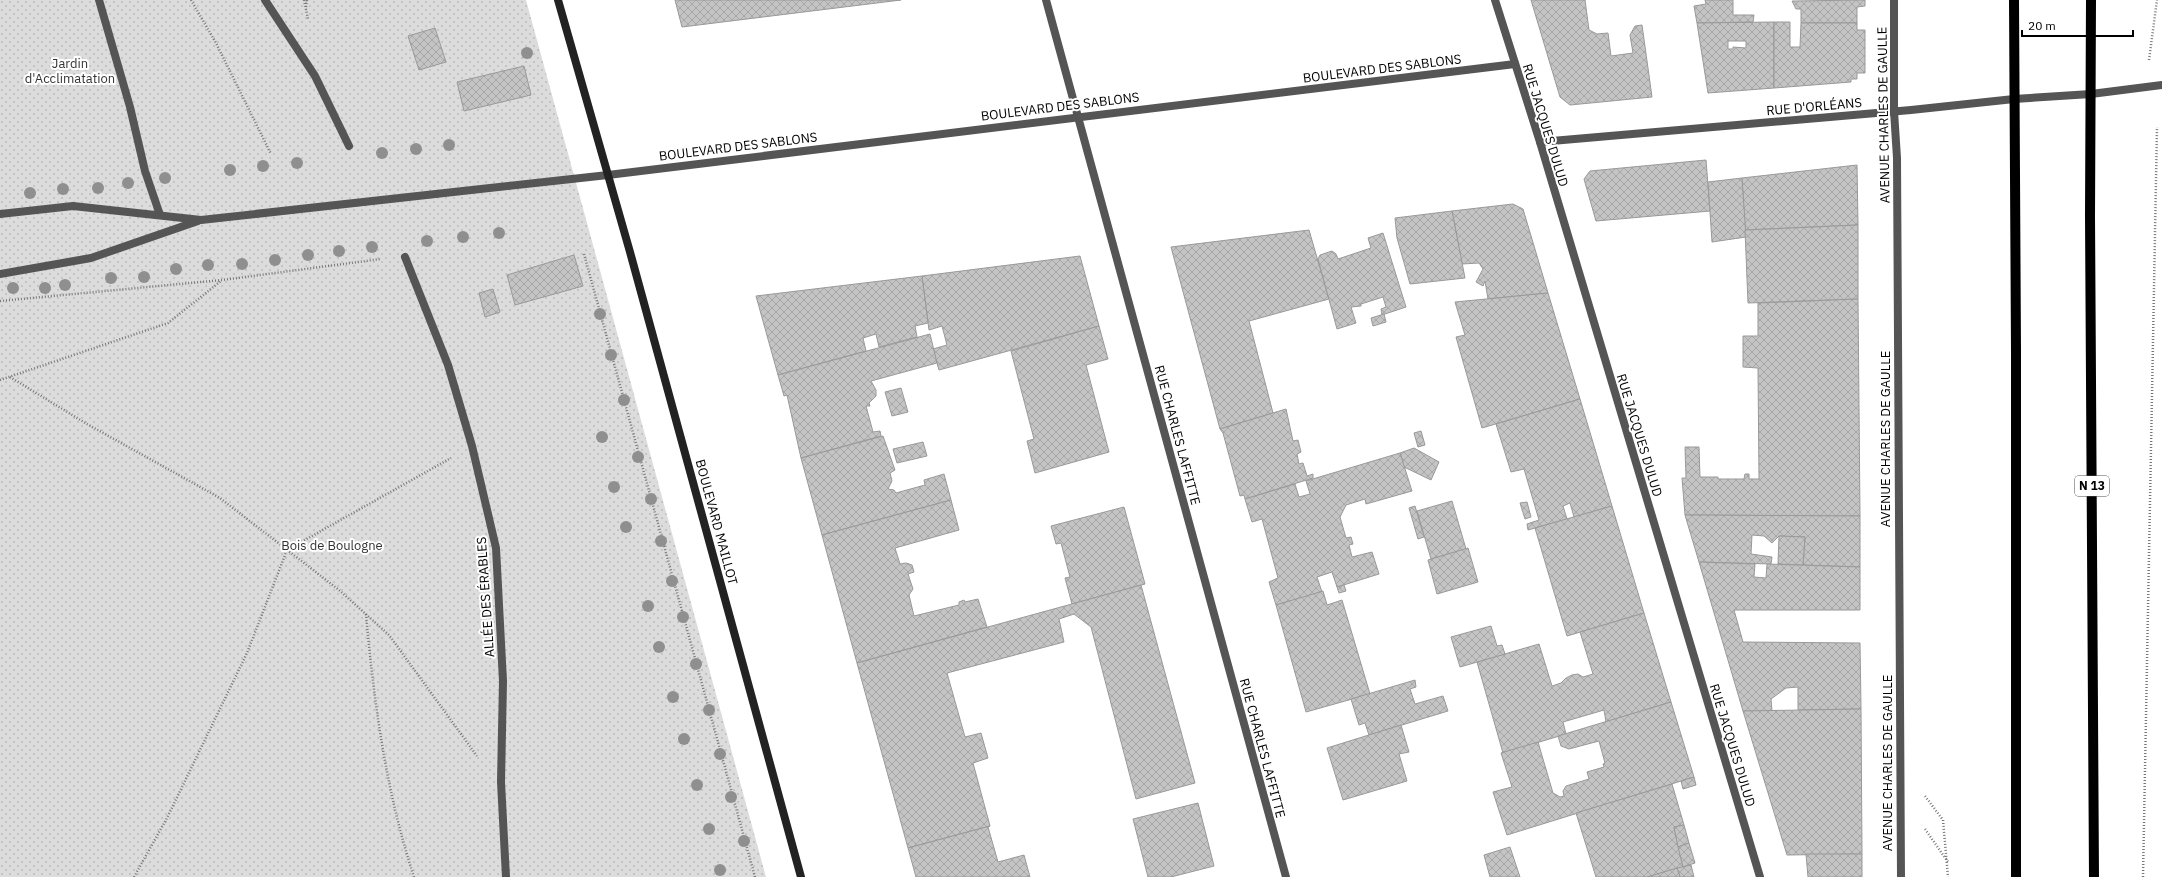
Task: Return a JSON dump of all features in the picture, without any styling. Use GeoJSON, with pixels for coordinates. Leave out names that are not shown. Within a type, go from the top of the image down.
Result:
{"type":"FeatureCollection","features":[{"type":"Feature","properties":{"kind":"main road","name":"BOULEVARD MAILLOT"},"geometry":{"type":"LineString","coordinates":[[558,0],[608,174],[801,877]]}},
{"type":"Feature","properties":{"kind":"main road"},"geometry":{"type":"LineString","coordinates":[[2014,0],[2016,877]]}},
{"type":"Feature","properties":{"kind":"main road","name":"N 13"},"geometry":{"type":"LineString","coordinates":[[2092,0],[2090,216],[2094,877]]}},
{"type":"Feature","properties":{"kind":"street"},"geometry":{"type":"LineString","coordinates":[[98,0],[130,107],[146,171],[160,215]]}},
{"type":"Feature","properties":{"kind":"street"},"geometry":{"type":"LineString","coordinates":[[265,0],[306,60],[349,146]]}},
{"type":"Feature","properties":{"kind":"street","name":"RUE CHARLES LAFFITTE"},"geometry":{"type":"LineString","coordinates":[[1046,0],[1286,877]]}},
{"type":"Feature","properties":{"kind":"street","name":"RUE JACQUES DULUD"},"geometry":{"type":"LineString","coordinates":[[1495,0],[1540,142],[1760,877]]}},
{"type":"Feature","properties":{"kind":"street","name":"AVENUE CHARLES DE GAULLE"},"geometry":{"type":"LineString","coordinates":[[1894,0],[1894,111],[1897,166],[1901,877]]}},
{"type":"Feature","properties":{"kind":"street","name":"BOULEVARD DES SABLONS"},"geometry":{"type":"LineString","coordinates":[[201,220],[608,174],[1515,64]]}},
{"type":"Feature","properties":{"kind":"street","name":"RUE D'ORLÉANS"},"geometry":{"type":"LineString","coordinates":[[1540,142],[2014,99],[2092,94],[2162,85]]}},
{"type":"Feature","properties":{"kind":"street"},"geometry":{"type":"LineString","coordinates":[[0,214],[73,206],[201,220]]}},
{"type":"Feature","properties":{"kind":"street"},"geometry":{"type":"LineString","coordinates":[[0,274],[91,258],[201,220]]}},
{"type":"Feature","properties":{"kind":"street","name":"ALLÉE DES ÉRABLES"},"geometry":{"type":"LineString","coordinates":[[405,257],[448,365],[472,446],[496,548],[503,681],[501,782],[506,877]]}},
{"type":"Feature","properties":{"kind":"path"},"geometry":{"type":"LineString","coordinates":[[191,0],[216,43],[271,154]]}},
{"type":"Feature","properties":{"kind":"path"},"geometry":{"type":"LineString","coordinates":[[306,11],[307,0]]}},
{"type":"Feature","properties":{"kind":"path"},"geometry":{"type":"LineString","coordinates":[[2150,60],[2157,0]]}},
{"type":"Feature","properties":{"kind":"path"},"geometry":{"type":"LineString","coordinates":[[2143,877],[2157,128]]}},
{"type":"Feature","properties":{"kind":"path"},"geometry":{"type":"LineString","coordinates":[[584,254],[755,877]]}},
{"type":"Feature","properties":{"kind":"path"},"geometry":{"type":"LineString","coordinates":[[0,301],[222,280],[351,262],[405,257]]}},
{"type":"Feature","properties":{"kind":"path"},"geometry":{"type":"LineString","coordinates":[[0,380],[168,323],[222,280]]}},
{"type":"Feature","properties":{"kind":"path"},"geometry":{"type":"LineString","coordinates":[[10,377],[87,424],[220,498],[339,590],[389,636],[477,756],[480,763]]}},
{"type":"Feature","properties":{"kind":"path"},"geometry":{"type":"LineString","coordinates":[[134,877],[167,818],[247,653],[287,550],[472,446]]}},
{"type":"Feature","properties":{"kind":"path"},"geometry":{"type":"LineString","coordinates":[[366,614],[373,690],[388,780],[414,877]]}},
{"type":"Feature","properties":{"kind":"path"},"geometry":{"type":"LineString","coordinates":[[1922,791],[1943,820],[1948,862],[1948,877]]}},
{"type":"Feature","properties":{"kind":"green space","name":"Bois de Boulogne"},"geometry":{"type":"Polygon","coordinates":[[[0,0],[526,0],[766,877],[0,877],[0,0]]]}},
{"type":"Feature","properties":{"kind":"building"},"geometry":{"type":"Polygon","coordinates":[[[675,0],[901,0],[682,27],[675,0]]]}},
{"type":"Feature","properties":{"kind":"building"},"geometry":{"type":"Polygon","coordinates":[[[1531,0],[1585,0],[1589,30],[1597,34],[1608,33],[1611,56],[1633,53],[1630,35],[1635,26],[1642,25],[1652,97],[1570,105],[1560,97],[1531,0]]]}},
{"type":"Feature","properties":{"kind":"building"},"geometry":{"type":"Polygon","coordinates":[[[1705,0],[1733,0],[1733,15],[1754,15],[1753,22],[1697,23],[1694,6],[1706,4],[1705,0]]]}},
{"type":"Feature","properties":{"kind":"building"},"geometry":{"type":"Polygon","coordinates":[[[1865,0],[1865,6],[1857,7],[1857,23],[1801,23],[1801,9],[1796,9],[1792,1],[1865,0]]]}},
{"type":"Feature","properties":{"kind":"building"},"geometry":{"type":"Polygon","coordinates":[[[1774,22],[1774,88],[1708,93],[1697,23],[1774,22]],[[1728,41],[1728,49],[1733,49],[1733,47],[1746,48],[1746,41],[1728,41]]]}},
{"type":"Feature","properties":{"kind":"building"},"geometry":{"type":"Polygon","coordinates":[[[1774,22],[1790,22],[1790,47],[1800,47],[1801,23],[1857,23],[1857,30],[1865,30],[1865,73],[1857,73],[1857,79],[1851,79],[1851,82],[1774,88],[1774,22]]]}},
{"type":"Feature","properties":{"kind":"building"},"geometry":{"type":"Polygon","coordinates":[[[435,28],[446,62],[419,70],[408,36],[435,28]]]}},
{"type":"Feature","properties":{"kind":"building"},"geometry":{"type":"Polygon","coordinates":[[[524,66],[531,95],[464,111],[457,82],[524,66]]]}},
{"type":"Feature","properties":{"kind":"building"},"geometry":{"type":"Polygon","coordinates":[[[1706,160],[1710,211],[1596,221],[1584,179],[1590,171],[1706,160]]]}},
{"type":"Feature","properties":{"kind":"building"},"geometry":{"type":"Polygon","coordinates":[[[1857,165],[1858,225],[1745,230],[1742,178],[1857,165]]]}},
{"type":"Feature","properties":{"kind":"building"},"geometry":{"type":"Polygon","coordinates":[[[1742,178],[1746,237],[1712,242],[1708,182],[1742,178]]]}},
{"type":"Feature","properties":{"kind":"building"},"geometry":{"type":"Polygon","coordinates":[[[1513,204],[1523,209],[1548,293],[1488,299],[1485,281],[1483,286],[1476,282],[1483,269],[1479,263],[1462,264],[1452,211],[1513,204]]]}},
{"type":"Feature","properties":{"kind":"building"},"geometry":{"type":"Polygon","coordinates":[[[1452,211],[1465,278],[1410,284],[1397,238],[1395,218],[1452,211]]]}},
{"type":"Feature","properties":{"kind":"building"},"geometry":{"type":"Polygon","coordinates":[[[1858,225],[1858,299],[1748,303],[1745,230],[1858,225]]]}},
{"type":"Feature","properties":{"kind":"building"},"geometry":{"type":"Polygon","coordinates":[[[1309,230],[1329,299],[1249,321],[1273,413],[1220,429],[1171,247],[1309,230]]]}},
{"type":"Feature","properties":{"kind":"building"},"geometry":{"type":"Polygon","coordinates":[[[1383,233],[1406,307],[1382,315],[1381,309],[1386,307],[1383,297],[1361,304],[1361,306],[1351,307],[1356,323],[1337,329],[1318,259],[1320,255],[1332,251],[1336,254],[1338,259],[1371,248],[1368,238],[1383,233]]]}},
{"type":"Feature","properties":{"kind":"building"},"geometry":{"type":"Polygon","coordinates":[[[574,255],[583,286],[515,305],[507,275],[574,255]]]}},
{"type":"Feature","properties":{"kind":"building"},"geometry":{"type":"Polygon","coordinates":[[[1080,256],[1099,326],[939,370],[933,349],[947,345],[942,326],[929,330],[922,276],[1080,256]]]}},
{"type":"Feature","properties":{"kind":"building"},"geometry":{"type":"Polygon","coordinates":[[[922,276],[928,323],[915,326],[917,337],[879,347],[876,334],[863,338],[866,351],[778,375],[756,296],[922,276]]]}},
{"type":"Feature","properties":{"kind":"building"},"geometry":{"type":"Polygon","coordinates":[[[493,289],[500,312],[485,317],[479,293],[493,289]]]}},
{"type":"Feature","properties":{"kind":"building"},"geometry":{"type":"Polygon","coordinates":[[[1548,293],[1580,399],[1482,428],[1456,337],[1465,335],[1455,302],[1548,293]]]}},
{"type":"Feature","properties":{"kind":"building"},"geometry":{"type":"Polygon","coordinates":[[[1858,299],[1860,516],[1685,515],[1682,478],[1686,478],[1685,447],[1699,447],[1700,477],[1744,479],[1745,474],[1749,474],[1749,479],[1759,479],[1758,368],[1743,367],[1743,336],[1758,336],[1758,303],[1858,299]]]}},
{"type":"Feature","properties":{"kind":"building"},"geometry":{"type":"Polygon","coordinates":[[[1384,314],[1386,322],[1373,326],[1371,318],[1384,314]]]}},
{"type":"Feature","properties":{"kind":"building"},"geometry":{"type":"Polygon","coordinates":[[[1099,326],[1108,359],[1086,365],[1109,452],[1035,473],[1027,441],[1034,439],[1011,351],[1099,326]]]}},
{"type":"Feature","properties":{"kind":"building"},"geometry":{"type":"Polygon","coordinates":[[[930,334],[937,363],[871,381],[876,390],[876,396],[869,403],[870,406],[866,406],[873,432],[880,431],[881,436],[801,458],[787,395],[784,396],[778,375],[930,334]]]}},
{"type":"Feature","properties":{"kind":"building"},"geometry":{"type":"Polygon","coordinates":[[[901,388],[908,412],[892,416],[885,392],[901,388]]]}},
{"type":"Feature","properties":{"kind":"building"},"geometry":{"type":"Polygon","coordinates":[[[1580,399],[1612,506],[1574,517],[1570,503],[1563,506],[1567,519],[1528,530],[1527,524],[1539,520],[1524,469],[1511,472],[1496,424],[1580,399]]]}},
{"type":"Feature","properties":{"kind":"building"},"geometry":{"type":"Polygon","coordinates":[[[1286,409],[1293,441],[1298,440],[1301,452],[1297,454],[1299,464],[1303,463],[1307,476],[1313,474],[1313,478],[1245,499],[1244,495],[1240,496],[1223,433],[1220,429],[1286,409]]]}},
{"type":"Feature","properties":{"kind":"building"},"geometry":{"type":"Polygon","coordinates":[[[1421,431],[1425,445],[1418,447],[1414,433],[1421,431]]]}},
{"type":"Feature","properties":{"kind":"building"},"geometry":{"type":"Polygon","coordinates":[[[883,436],[895,470],[890,473],[892,481],[888,489],[894,490],[896,493],[925,485],[924,480],[944,474],[951,500],[822,535],[801,458],[883,436]]]}},
{"type":"Feature","properties":{"kind":"building"},"geometry":{"type":"Polygon","coordinates":[[[923,442],[927,456],[897,463],[893,449],[923,442]]]}},
{"type":"Feature","properties":{"kind":"building"},"geometry":{"type":"Polygon","coordinates":[[[1414,448],[1439,462],[1431,480],[1404,467],[1400,453],[1414,448]]]}},
{"type":"Feature","properties":{"kind":"building"},"geometry":{"type":"Polygon","coordinates":[[[1400,453],[1412,491],[1366,504],[1365,499],[1346,505],[1340,517],[1346,538],[1351,537],[1353,544],[1349,545],[1352,557],[1372,552],[1379,574],[1337,587],[1332,572],[1317,577],[1322,592],[1276,605],[1269,582],[1278,578],[1262,519],[1252,522],[1245,499],[1295,484],[1299,497],[1310,494],[1306,481],[1400,453]]]}},
{"type":"Feature","properties":{"kind":"building"},"geometry":{"type":"Polygon","coordinates":[[[951,500],[959,530],[895,548],[900,564],[906,563],[912,565],[914,572],[908,574],[913,589],[909,595],[914,616],[959,605],[959,602],[964,600],[965,602],[978,599],[987,627],[857,663],[822,535],[951,500]]]}},
{"type":"Feature","properties":{"kind":"building"},"geometry":{"type":"Polygon","coordinates":[[[1452,501],[1466,549],[1431,559],[1417,511],[1452,501]]]}},
{"type":"Feature","properties":{"kind":"building"},"geometry":{"type":"Polygon","coordinates":[[[1527,502],[1531,517],[1525,519],[1520,503],[1527,502]]]}},
{"type":"Feature","properties":{"kind":"building"},"geometry":{"type":"Polygon","coordinates":[[[1415,506],[1424,537],[1418,539],[1409,508],[1415,506]]]}},
{"type":"Feature","properties":{"kind":"building"},"geometry":{"type":"Polygon","coordinates":[[[1612,506],[1644,613],[1567,636],[1535,528],[1612,506]]]}},
{"type":"Feature","properties":{"kind":"building"},"geometry":{"type":"Polygon","coordinates":[[[1124,507],[1145,584],[1072,604],[1065,578],[1070,577],[1061,543],[1056,544],[1051,526],[1124,507]]]}},
{"type":"Feature","properties":{"kind":"building"},"geometry":{"type":"Polygon","coordinates":[[[1685,515],[1860,516],[1860,567],[1803,565],[1805,537],[1779,536],[1772,543],[1764,536],[1752,535],[1751,554],[1772,557],[1771,564],[1699,562],[1685,515]]]}},
{"type":"Feature","properties":{"kind":"building"},"geometry":{"type":"Polygon","coordinates":[[[1779,536],[1805,537],[1803,565],[1778,564],[1779,536]]]}},
{"type":"Feature","properties":{"kind":"building"},"geometry":{"type":"Polygon","coordinates":[[[1468,548],[1478,582],[1437,594],[1428,560],[1468,548]]]}},
{"type":"Feature","properties":{"kind":"building"},"geometry":{"type":"Polygon","coordinates":[[[1699,562],[1755,564],[1754,577],[1766,578],[1767,564],[1860,567],[1860,610],[1734,610],[1743,642],[1860,643],[1861,709],[1798,710],[1798,687],[1786,688],[1771,699],[1772,711],[1743,711],[1699,562]]]}},
{"type":"Feature","properties":{"kind":"building"},"geometry":{"type":"Polygon","coordinates":[[[1141,585],[1195,783],[1136,799],[1091,627],[1074,614],[1059,619],[1064,642],[947,673],[965,737],[981,733],[988,758],[973,763],[990,826],[908,848],[857,663],[1141,585]]]}},
{"type":"Feature","properties":{"kind":"building"},"geometry":{"type":"Polygon","coordinates":[[[1344,585],[1346,591],[1339,593],[1337,587],[1344,585]]]}},
{"type":"Feature","properties":{"kind":"building"},"geometry":{"type":"Polygon","coordinates":[[[1323,591],[1327,605],[1342,600],[1370,694],[1306,712],[1276,605],[1323,591]]]}},
{"type":"Feature","properties":{"kind":"building"},"geometry":{"type":"Polygon","coordinates":[[[1644,613],[1671,702],[1606,722],[1604,710],[1563,722],[1566,734],[1503,753],[1477,662],[1539,644],[1552,686],[1561,683],[1572,675],[1578,674],[1583,677],[1593,674],[1580,632],[1644,613]]]}},
{"type":"Feature","properties":{"kind":"building"},"geometry":{"type":"Polygon","coordinates":[[[1491,626],[1497,646],[1502,645],[1505,654],[1460,667],[1451,637],[1491,626]]]}},
{"type":"Feature","properties":{"kind":"building"},"geometry":{"type":"Polygon","coordinates":[[[1415,680],[1416,687],[1410,689],[1415,704],[1443,696],[1448,711],[1369,735],[1365,723],[1359,725],[1351,699],[1415,680]]]}},
{"type":"Feature","properties":{"kind":"building"},"geometry":{"type":"Polygon","coordinates":[[[1671,702],[1694,777],[1507,835],[1493,792],[1512,787],[1501,753],[1538,742],[1553,793],[1560,797],[1564,796],[1563,791],[1566,786],[1589,779],[1587,772],[1604,767],[1603,764],[1605,763],[1599,741],[1569,749],[1561,746],[1558,736],[1671,702]]]}},
{"type":"Feature","properties":{"kind":"building"},"geometry":{"type":"Polygon","coordinates":[[[1861,709],[1862,854],[1787,855],[1743,711],[1861,709]]]}},
{"type":"Feature","properties":{"kind":"building"},"geometry":{"type":"Polygon","coordinates":[[[1401,725],[1409,752],[1399,754],[1407,781],[1343,800],[1327,748],[1401,725]]]}},
{"type":"Feature","properties":{"kind":"building"},"geometry":{"type":"Polygon","coordinates":[[[1694,777],[1696,785],[1683,789],[1681,781],[1694,777]]]}},
{"type":"Feature","properties":{"kind":"building"},"geometry":{"type":"Polygon","coordinates":[[[1672,784],[1684,825],[1674,827],[1683,867],[1647,877],[1596,877],[1576,813],[1672,784]]]}},
{"type":"Feature","properties":{"kind":"building"},"geometry":{"type":"Polygon","coordinates":[[[1198,803],[1214,866],[1171,877],[1148,877],[1133,819],[1198,803]]]}},
{"type":"Feature","properties":{"kind":"building"},"geometry":{"type":"Polygon","coordinates":[[[1684,825],[1689,843],[1678,847],[1674,827],[1684,825]]]}},
{"type":"Feature","properties":{"kind":"building"},"geometry":{"type":"Polygon","coordinates":[[[990,826],[988,827],[998,862],[1024,855],[1030,877],[916,877],[908,848],[990,826]]]}},
{"type":"Feature","properties":{"kind":"building"},"geometry":{"type":"Polygon","coordinates":[[[1689,843],[1695,863],[1683,867],[1678,847],[1689,843]]]}},
{"type":"Feature","properties":{"kind":"building"},"geometry":{"type":"Polygon","coordinates":[[[1510,847],[1520,877],[1490,877],[1484,855],[1510,847]]]}},
{"type":"Feature","properties":{"kind":"building"},"geometry":{"type":"Polygon","coordinates":[[[1806,854],[1862,854],[1862,877],[1808,877],[1806,854]]]}},
{"type":"Feature","properties":{"kind":"building"},"geometry":{"type":"Polygon","coordinates":[[[1691,865],[1694,877],[1680,877],[1677,868],[1691,865]]]}},
{"type":"Feature","properties":{"kind":"building"},"geometry":{"type":"Polygon","coordinates":[[[1677,868],[1680,877],[1647,877],[1677,868]]]}},
{"type":"Feature","properties":{"kind":"park label","name":"Jardin d'Acclimatation"},"geometry":{"type":"Point","coordinates":[70,70]}}]}
